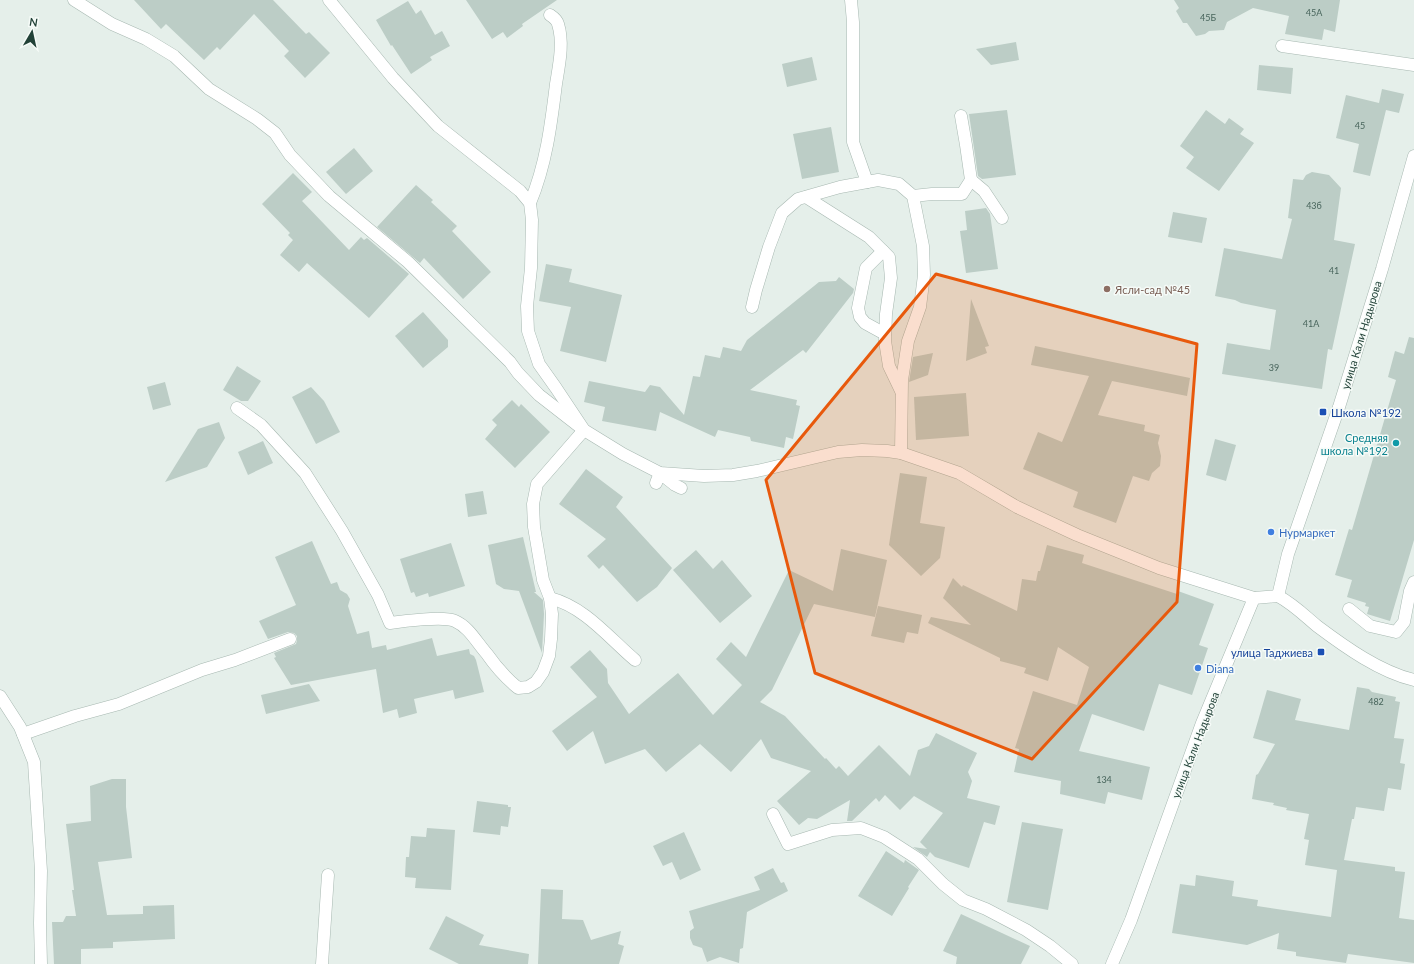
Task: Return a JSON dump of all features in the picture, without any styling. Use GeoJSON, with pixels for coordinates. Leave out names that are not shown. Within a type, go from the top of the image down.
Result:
{"type":"FeatureCollection","features":[{"type":"Feature","properties":{"kind":"street"},"geometry":{"type":"LineString","coordinates":[[74,0],[112,24],[146,39],[174,56],[209,89],[257,119],[275,133],[290,155],[329,196],[408,262],[510,362],[518,373],[539,395],[584,430],[658,478],[680,488]]}},
{"type":"Feature","properties":{"kind":"street"},"geometry":{"type":"LineString","coordinates":[[329,0],[393,78],[438,126],[520,191],[530,203]]}},
{"type":"Feature","properties":{"kind":"street"},"geometry":{"type":"LineString","coordinates":[[851,0],[853,142],[867,182]]}},
{"type":"Feature","properties":{"kind":"street"},"geometry":{"type":"LineString","coordinates":[[550,15],[558,22],[561,42],[558,75],[545,158],[538,185],[530,203],[532,220],[531,268],[527,306],[528,331],[539,364],[584,430]]}},
{"type":"Feature","properties":{"kind":"street"},"geometry":{"type":"LineString","coordinates":[[1282,46],[1414,66]]}},
{"type":"Feature","properties":{"kind":"street"},"geometry":{"type":"LineString","coordinates":[[961,116],[971,180],[984,192],[1002,218]]}},
{"type":"Feature","properties":{"kind":"street","name":"улица Кали Надырова"},"geometry":{"type":"LineString","coordinates":[[1278,596],[1288,554],[1340,402],[1382,269],[1412,169],[1414,156]]}},
{"type":"Feature","properties":{"kind":"street"},"geometry":{"type":"LineString","coordinates":[[752,307],[769,247],[782,213],[798,199],[840,187],[878,180],[899,184],[913,196],[922,246],[924,275],[920,307],[908,341],[902,380],[900,453]]}},
{"type":"Feature","properties":{"kind":"street"},"geometry":{"type":"LineString","coordinates":[[913,196],[932,194],[962,194],[971,180]]}},
{"type":"Feature","properties":{"kind":"street"},"geometry":{"type":"LineString","coordinates":[[806,197],[869,237],[889,257],[892,278],[886,314],[885,334],[889,366],[902,394]]}},
{"type":"Feature","properties":{"kind":"street"},"geometry":{"type":"LineString","coordinates":[[883,251],[866,268],[858,308],[860,318],[865,323],[885,334]]}},
{"type":"Feature","properties":{"kind":"street"},"geometry":{"type":"LineString","coordinates":[[237,408],[261,425],[305,474],[342,531],[378,595],[390,623],[405,620],[447,618],[456,621],[467,629],[506,678],[518,688],[528,687],[536,682],[543,672],[549,656],[552,614],[550,598],[543,580],[534,527],[533,504],[537,484],[584,430]]}},
{"type":"Feature","properties":{"kind":"street"},"geometry":{"type":"LineString","coordinates":[[658,478],[732,475],[757,471],[838,452],[887,450],[900,453],[959,473],[1017,507],[1077,535],[1159,568],[1254,598],[1278,596],[1292,604],[1316,625],[1354,653],[1401,677],[1414,680]]}},
{"type":"Feature","properties":{"kind":"street"},"geometry":{"type":"LineString","coordinates":[[1349,609],[1370,626],[1396,632],[1404,622],[1410,592],[1414,582]]}},
{"type":"Feature","properties":{"kind":"street"},"geometry":{"type":"LineString","coordinates":[[550,598],[563,601],[582,613],[602,629],[616,644],[635,660]]}},
{"type":"Feature","properties":{"kind":"street","name":"улица Кали Надырова"},"geometry":{"type":"LineString","coordinates":[[1112,964],[1131,920],[1202,723],[1254,598]]}},
{"type":"Feature","properties":{"kind":"street"},"geometry":{"type":"LineString","coordinates":[[22,734],[75,716],[119,704],[202,670],[235,660],[290,639]]}},
{"type":"Feature","properties":{"kind":"street"},"geometry":{"type":"LineString","coordinates":[[0,696],[20,727],[34,762],[41,871],[41,964]]}},
{"type":"Feature","properties":{"kind":"street"},"geometry":{"type":"LineString","coordinates":[[773,814],[788,844],[832,830],[861,828],[884,837],[918,859],[943,884],[963,900],[986,909],[1026,930],[1050,946],[1072,964]]}},
{"type":"Feature","properties":{"kind":"street"},"geometry":{"type":"LineString","coordinates":[[322,964],[328,876]]}},
{"type":"Feature","properties":{"kind":"highlighted area"},"geometry":{"type":"Polygon","coordinates":[[[936,274],[1197,344],[1177,602],[1032,759],[815,673],[766,480],[936,274]]]}},
{"type":"Feature","properties":{"kind":"building"},"geometry":{"type":"Polygon","coordinates":[[[134,0],[273,0],[306,34],[309,32],[330,53],[305,78],[284,56],[289,51],[254,14],[220,50],[217,47],[204,60],[166,24],[161,29],[134,0]]]}},
{"type":"Feature","properties":{"kind":"building"},"geometry":{"type":"Polygon","coordinates":[[[466,0],[557,0],[522,24],[523,26],[507,38],[503,32],[492,39],[466,0]]]}},
{"type":"Feature","properties":{"kind":"building"},"geometry":{"type":"Polygon","coordinates":[[[1174,0],[1340,0],[1335,32],[1324,29],[1322,40],[1285,34],[1289,16],[1253,8],[1227,22],[1224,30],[1209,31],[1205,34],[1196,36],[1187,23],[1183,23],[1176,11],[1179,8],[1174,0]]]}},
{"type":"Feature","properties":{"kind":"building"},"geometry":{"type":"Polygon","coordinates":[[[408,1],[416,14],[421,10],[435,35],[442,31],[450,46],[430,57],[432,60],[411,74],[392,45],[391,46],[376,20],[408,1]]]}},
{"type":"Feature","properties":{"kind":"building"},"geometry":{"type":"Polygon","coordinates":[[[1016,42],[1019,60],[991,65],[976,49],[1016,42]]]}},
{"type":"Feature","properties":{"kind":"building"},"geometry":{"type":"Polygon","coordinates":[[[812,57],[817,80],[787,87],[782,64],[812,57]]]}},
{"type":"Feature","properties":{"kind":"building"},"geometry":{"type":"Polygon","coordinates":[[[1259,65],[1293,68],[1291,94],[1257,90],[1259,65]]]}},
{"type":"Feature","properties":{"kind":"building"},"geometry":{"type":"Polygon","coordinates":[[[1382,89],[1404,94],[1399,113],[1386,110],[1370,176],[1353,172],[1359,144],[1336,138],[1346,95],[1379,103],[1382,89]]]}},
{"type":"Feature","properties":{"kind":"building"},"geometry":{"type":"Polygon","coordinates":[[[1007,110],[1016,175],[982,179],[978,176],[969,114],[1007,110]]]}},
{"type":"Feature","properties":{"kind":"building"},"geometry":{"type":"Polygon","coordinates":[[[1206,110],[1225,124],[1229,118],[1244,129],[1240,134],[1254,143],[1219,191],[1186,168],[1194,157],[1180,146],[1206,110]]]}},
{"type":"Feature","properties":{"kind":"building"},"geometry":{"type":"Polygon","coordinates":[[[831,127],[839,172],[802,179],[793,134],[831,127]]]}},
{"type":"Feature","properties":{"kind":"building"},"geometry":{"type":"Polygon","coordinates":[[[354,148],[373,171],[346,194],[326,172],[354,148]]]}},
{"type":"Feature","properties":{"kind":"building"},"geometry":{"type":"Polygon","coordinates":[[[1312,172],[1329,175],[1341,188],[1334,240],[1355,244],[1332,350],[1328,349],[1322,389],[1222,374],[1227,343],[1270,350],[1276,310],[1215,296],[1224,248],[1282,259],[1292,219],[1288,218],[1293,179],[1303,180],[1306,175],[1312,172]]]}},
{"type":"Feature","properties":{"kind":"building"},"geometry":{"type":"Polygon","coordinates":[[[293,173],[312,192],[302,201],[349,250],[361,237],[364,240],[367,238],[409,274],[369,318],[307,263],[299,272],[280,255],[293,240],[288,235],[290,233],[262,204],[293,173]]]}},
{"type":"Feature","properties":{"kind":"building"},"geometry":{"type":"Polygon","coordinates":[[[416,185],[433,200],[431,202],[457,226],[452,231],[491,272],[463,299],[424,258],[420,263],[377,227],[416,185]]]}},
{"type":"Feature","properties":{"kind":"building"},"geometry":{"type":"Polygon","coordinates":[[[986,208],[990,214],[998,269],[966,273],[960,231],[967,230],[965,211],[986,208]]]}},
{"type":"Feature","properties":{"kind":"building"},"geometry":{"type":"Polygon","coordinates":[[[1173,212],[1207,218],[1202,243],[1168,237],[1173,212]]]}},
{"type":"Feature","properties":{"kind":"building"},"geometry":{"type":"Polygon","coordinates":[[[546,264],[572,269],[569,282],[622,295],[606,362],[560,351],[571,307],[539,301],[546,264]]]}},
{"type":"Feature","properties":{"kind":"building"},"geometry":{"type":"Polygon","coordinates":[[[839,277],[854,289],[853,293],[806,353],[803,350],[750,390],[797,400],[796,405],[800,406],[793,439],[786,437],[784,448],[751,441],[750,437],[718,430],[715,437],[660,412],[656,431],[602,421],[605,407],[584,402],[589,381],[645,392],[650,385],[660,387],[684,415],[693,376],[700,377],[705,355],[720,358],[723,347],[741,351],[747,340],[819,282],[836,281],[839,277]]]}},
{"type":"Feature","properties":{"kind":"building"},"geometry":{"type":"Polygon","coordinates":[[[971,299],[989,346],[985,347],[987,353],[966,361],[971,299]]]}},
{"type":"Feature","properties":{"kind":"building"},"geometry":{"type":"Polygon","coordinates":[[[423,312],[448,340],[448,347],[423,368],[395,336],[423,312]]]}},
{"type":"Feature","properties":{"kind":"building","name":"Средняя школа №192"},"geometry":{"type":"Polygon","coordinates":[[[1409,337],[1414,338],[1414,540],[1390,621],[1367,614],[1369,607],[1365,606],[1366,603],[1347,597],[1352,580],[1335,575],[1349,529],[1352,530],[1396,380],[1388,377],[1395,351],[1404,354],[1409,337]]]}},
{"type":"Feature","properties":{"kind":"building"},"geometry":{"type":"Polygon","coordinates":[[[1035,346],[1190,378],[1187,396],[1112,381],[1098,415],[1145,425],[1144,431],[1160,435],[1158,443],[1161,456],[1160,466],[1152,473],[1149,481],[1133,476],[1116,523],[1073,507],[1078,492],[1023,469],[1038,432],[1062,442],[1089,376],[1031,365],[1035,346]]]}},
{"type":"Feature","properties":{"kind":"building"},"geometry":{"type":"Polygon","coordinates":[[[933,353],[928,375],[909,382],[913,357],[933,353]]]}},
{"type":"Feature","properties":{"kind":"building"},"geometry":{"type":"Polygon","coordinates":[[[237,366],[261,381],[248,401],[241,401],[223,390],[237,366]]]}},
{"type":"Feature","properties":{"kind":"building"},"geometry":{"type":"Polygon","coordinates":[[[165,382],[171,405],[153,410],[147,387],[165,382]]]}},
{"type":"Feature","properties":{"kind":"building"},"geometry":{"type":"Polygon","coordinates":[[[311,387],[324,401],[340,432],[316,444],[292,397],[311,387]]]}},
{"type":"Feature","properties":{"kind":"building"},"geometry":{"type":"Polygon","coordinates":[[[966,393],[969,436],[916,440],[914,397],[966,393]]]}},
{"type":"Feature","properties":{"kind":"building"},"geometry":{"type":"Polygon","coordinates":[[[512,400],[519,407],[521,404],[550,432],[515,468],[485,439],[497,425],[492,420],[512,400]]]}},
{"type":"Feature","properties":{"kind":"building"},"geometry":{"type":"Polygon","coordinates":[[[219,422],[225,438],[207,467],[165,482],[198,429],[219,422]]]}},
{"type":"Feature","properties":{"kind":"building"},"geometry":{"type":"Polygon","coordinates":[[[1215,439],[1236,445],[1226,481],[1206,475],[1215,439]]]}},
{"type":"Feature","properties":{"kind":"building"},"geometry":{"type":"Polygon","coordinates":[[[263,441],[273,463],[248,475],[238,452],[263,441]]]}},
{"type":"Feature","properties":{"kind":"building"},"geometry":{"type":"Polygon","coordinates":[[[586,469],[623,497],[616,507],[672,568],[657,587],[637,602],[603,565],[599,569],[587,556],[606,539],[559,504],[586,469]]]}},
{"type":"Feature","properties":{"kind":"building"},"geometry":{"type":"Polygon","coordinates":[[[900,473],[927,477],[920,523],[945,527],[940,558],[921,576],[889,545],[900,473]]]}},
{"type":"Feature","properties":{"kind":"building"},"geometry":{"type":"Polygon","coordinates":[[[483,491],[487,514],[468,517],[465,494],[483,491]]]}},
{"type":"Feature","properties":{"kind":"building"},"geometry":{"type":"Polygon","coordinates":[[[523,537],[536,592],[534,592],[543,600],[544,614],[542,653],[519,591],[504,589],[496,584],[488,545],[523,537]]]}},
{"type":"Feature","properties":{"kind":"building"},"geometry":{"type":"Polygon","coordinates":[[[312,541],[331,584],[337,582],[340,590],[347,594],[350,599],[348,606],[357,634],[369,631],[372,648],[386,645],[387,650],[432,638],[437,656],[469,649],[470,654],[474,656],[476,660],[484,692],[455,699],[453,690],[414,699],[417,713],[399,718],[397,709],[383,713],[376,669],[291,685],[274,658],[276,657],[274,653],[296,644],[297,636],[294,633],[288,632],[268,639],[259,621],[296,605],[275,557],[312,541]]]}},
{"type":"Feature","properties":{"kind":"building"},"geometry":{"type":"Polygon","coordinates":[[[451,543],[465,586],[429,597],[428,593],[416,597],[414,592],[411,593],[400,559],[451,543]]]}},
{"type":"Feature","properties":{"kind":"building"},"geometry":{"type":"Polygon","coordinates":[[[1047,545],[1084,555],[1082,563],[1177,594],[1178,591],[1214,604],[1199,645],[1208,648],[1192,695],[1159,684],[1144,731],[1092,714],[1079,751],[1150,767],[1142,800],[1108,792],[1105,804],[1060,794],[1061,781],[1014,772],[1019,749],[1015,748],[1033,691],[1077,705],[1089,667],[1058,647],[1048,681],[1024,673],[1026,668],[1000,661],[1000,658],[928,623],[931,617],[971,625],[943,598],[953,578],[962,587],[963,585],[1017,611],[1022,579],[1036,581],[1047,545]]]}},
{"type":"Feature","properties":{"kind":"building"},"geometry":{"type":"Polygon","coordinates":[[[841,549],[887,560],[875,617],[814,604],[772,690],[760,702],[785,716],[825,759],[826,758],[836,769],[839,766],[848,776],[879,745],[910,776],[918,750],[929,746],[936,733],[977,753],[968,772],[972,781],[967,798],[1000,806],[995,825],[984,822],[969,868],[935,857],[930,852],[927,857],[913,847],[927,849],[920,842],[943,813],[914,796],[900,810],[885,795],[879,802],[876,798],[852,821],[847,821],[850,800],[817,819],[808,818],[799,825],[777,801],[811,771],[771,758],[761,739],[731,772],[700,744],[666,772],[645,749],[605,764],[593,731],[567,751],[552,731],[597,697],[570,667],[590,650],[607,669],[608,683],[629,714],[678,673],[713,715],[742,685],[716,659],[731,642],[746,657],[789,570],[833,591],[841,549]]]}},
{"type":"Feature","properties":{"kind":"building"},"geometry":{"type":"Polygon","coordinates":[[[696,550],[713,569],[722,560],[752,596],[720,623],[673,570],[696,550]]]}},
{"type":"Feature","properties":{"kind":"building"},"geometry":{"type":"Polygon","coordinates":[[[878,606],[922,615],[918,634],[907,632],[904,643],[871,636],[878,606]]]}},
{"type":"Feature","properties":{"kind":"building"},"geometry":{"type":"Polygon","coordinates":[[[309,684],[320,701],[266,714],[261,695],[309,684]]]}},
{"type":"Feature","properties":{"kind":"building"},"geometry":{"type":"Polygon","coordinates":[[[1357,687],[1396,697],[1395,701],[1400,702],[1394,738],[1404,739],[1400,763],[1405,764],[1401,790],[1388,788],[1384,811],[1356,807],[1354,819],[1352,819],[1344,860],[1395,867],[1395,871],[1405,872],[1399,918],[1414,920],[1414,963],[1348,954],[1346,963],[1296,956],[1296,952],[1277,949],[1279,933],[1247,945],[1172,933],[1180,884],[1195,886],[1196,875],[1234,881],[1232,896],[1258,900],[1257,906],[1331,917],[1337,870],[1305,865],[1309,840],[1304,839],[1309,814],[1286,810],[1287,808],[1273,805],[1274,803],[1252,799],[1256,775],[1275,744],[1253,738],[1267,690],[1301,699],[1295,720],[1349,730],[1357,687]]]}},
{"type":"Feature","properties":{"kind":"building"},"geometry":{"type":"Polygon","coordinates":[[[112,779],[126,779],[126,807],[132,858],[98,862],[107,915],[143,914],[143,906],[174,905],[175,939],[113,942],[113,948],[81,949],[81,964],[54,964],[52,922],[63,922],[66,916],[76,916],[66,824],[91,821],[90,786],[112,779]]]}},
{"type":"Feature","properties":{"kind":"building"},"geometry":{"type":"Polygon","coordinates":[[[477,801],[508,805],[508,807],[511,807],[508,827],[501,826],[500,835],[473,832],[477,801]]]}},
{"type":"Feature","properties":{"kind":"building"},"geometry":{"type":"Polygon","coordinates":[[[1022,822],[1063,829],[1048,910],[1007,902],[1022,822]]]}},
{"type":"Feature","properties":{"kind":"building"},"geometry":{"type":"Polygon","coordinates":[[[427,828],[455,830],[451,890],[415,888],[416,878],[405,877],[406,857],[409,857],[411,836],[426,837],[427,828]]]}},
{"type":"Feature","properties":{"kind":"building"},"geometry":{"type":"Polygon","coordinates":[[[684,832],[701,870],[680,880],[672,862],[663,866],[653,846],[684,832]]]}},
{"type":"Feature","properties":{"kind":"building"},"geometry":{"type":"Polygon","coordinates":[[[886,851],[904,863],[905,860],[919,870],[892,916],[858,896],[886,851]]]}},
{"type":"Feature","properties":{"kind":"building"},"geometry":{"type":"Polygon","coordinates":[[[773,868],[781,883],[784,882],[788,891],[747,912],[743,948],[740,949],[739,963],[720,957],[707,962],[702,948],[693,945],[690,938],[690,931],[694,928],[689,911],[760,890],[754,877],[773,868]]]}},
{"type":"Feature","properties":{"kind":"building"},"geometry":{"type":"Polygon","coordinates":[[[541,889],[563,890],[562,919],[583,920],[591,940],[621,931],[618,944],[624,946],[619,964],[538,964],[541,889]]]}},
{"type":"Feature","properties":{"kind":"building"},"geometry":{"type":"Polygon","coordinates":[[[961,914],[1030,946],[1021,964],[956,964],[957,957],[943,951],[961,914]]]}},
{"type":"Feature","properties":{"kind":"building"},"geometry":{"type":"Polygon","coordinates":[[[446,916],[484,935],[479,945],[529,954],[528,964],[459,964],[429,949],[446,916]]]}},
{"type":"Feature","properties":{"kind":"place","name":"Ясли-сад №45"},"geometry":{"type":"Point","coordinates":[1107,289]}},
{"type":"Feature","properties":{"kind":"place","name":"Школа №192"},"geometry":{"type":"Point","coordinates":[1323,412]}},
{"type":"Feature","properties":{"kind":"place","name":"Средняя школа №192"},"geometry":{"type":"Point","coordinates":[1396,443]}},
{"type":"Feature","properties":{"kind":"place","name":"Нурмаркет"},"geometry":{"type":"Point","coordinates":[1271,532]}},
{"type":"Feature","properties":{"kind":"place","name":"улица Таджиева"},"geometry":{"type":"Point","coordinates":[1321,652]}},
{"type":"Feature","properties":{"kind":"place","name":"Diana"},"geometry":{"type":"Point","coordinates":[1198,668]}}]}
